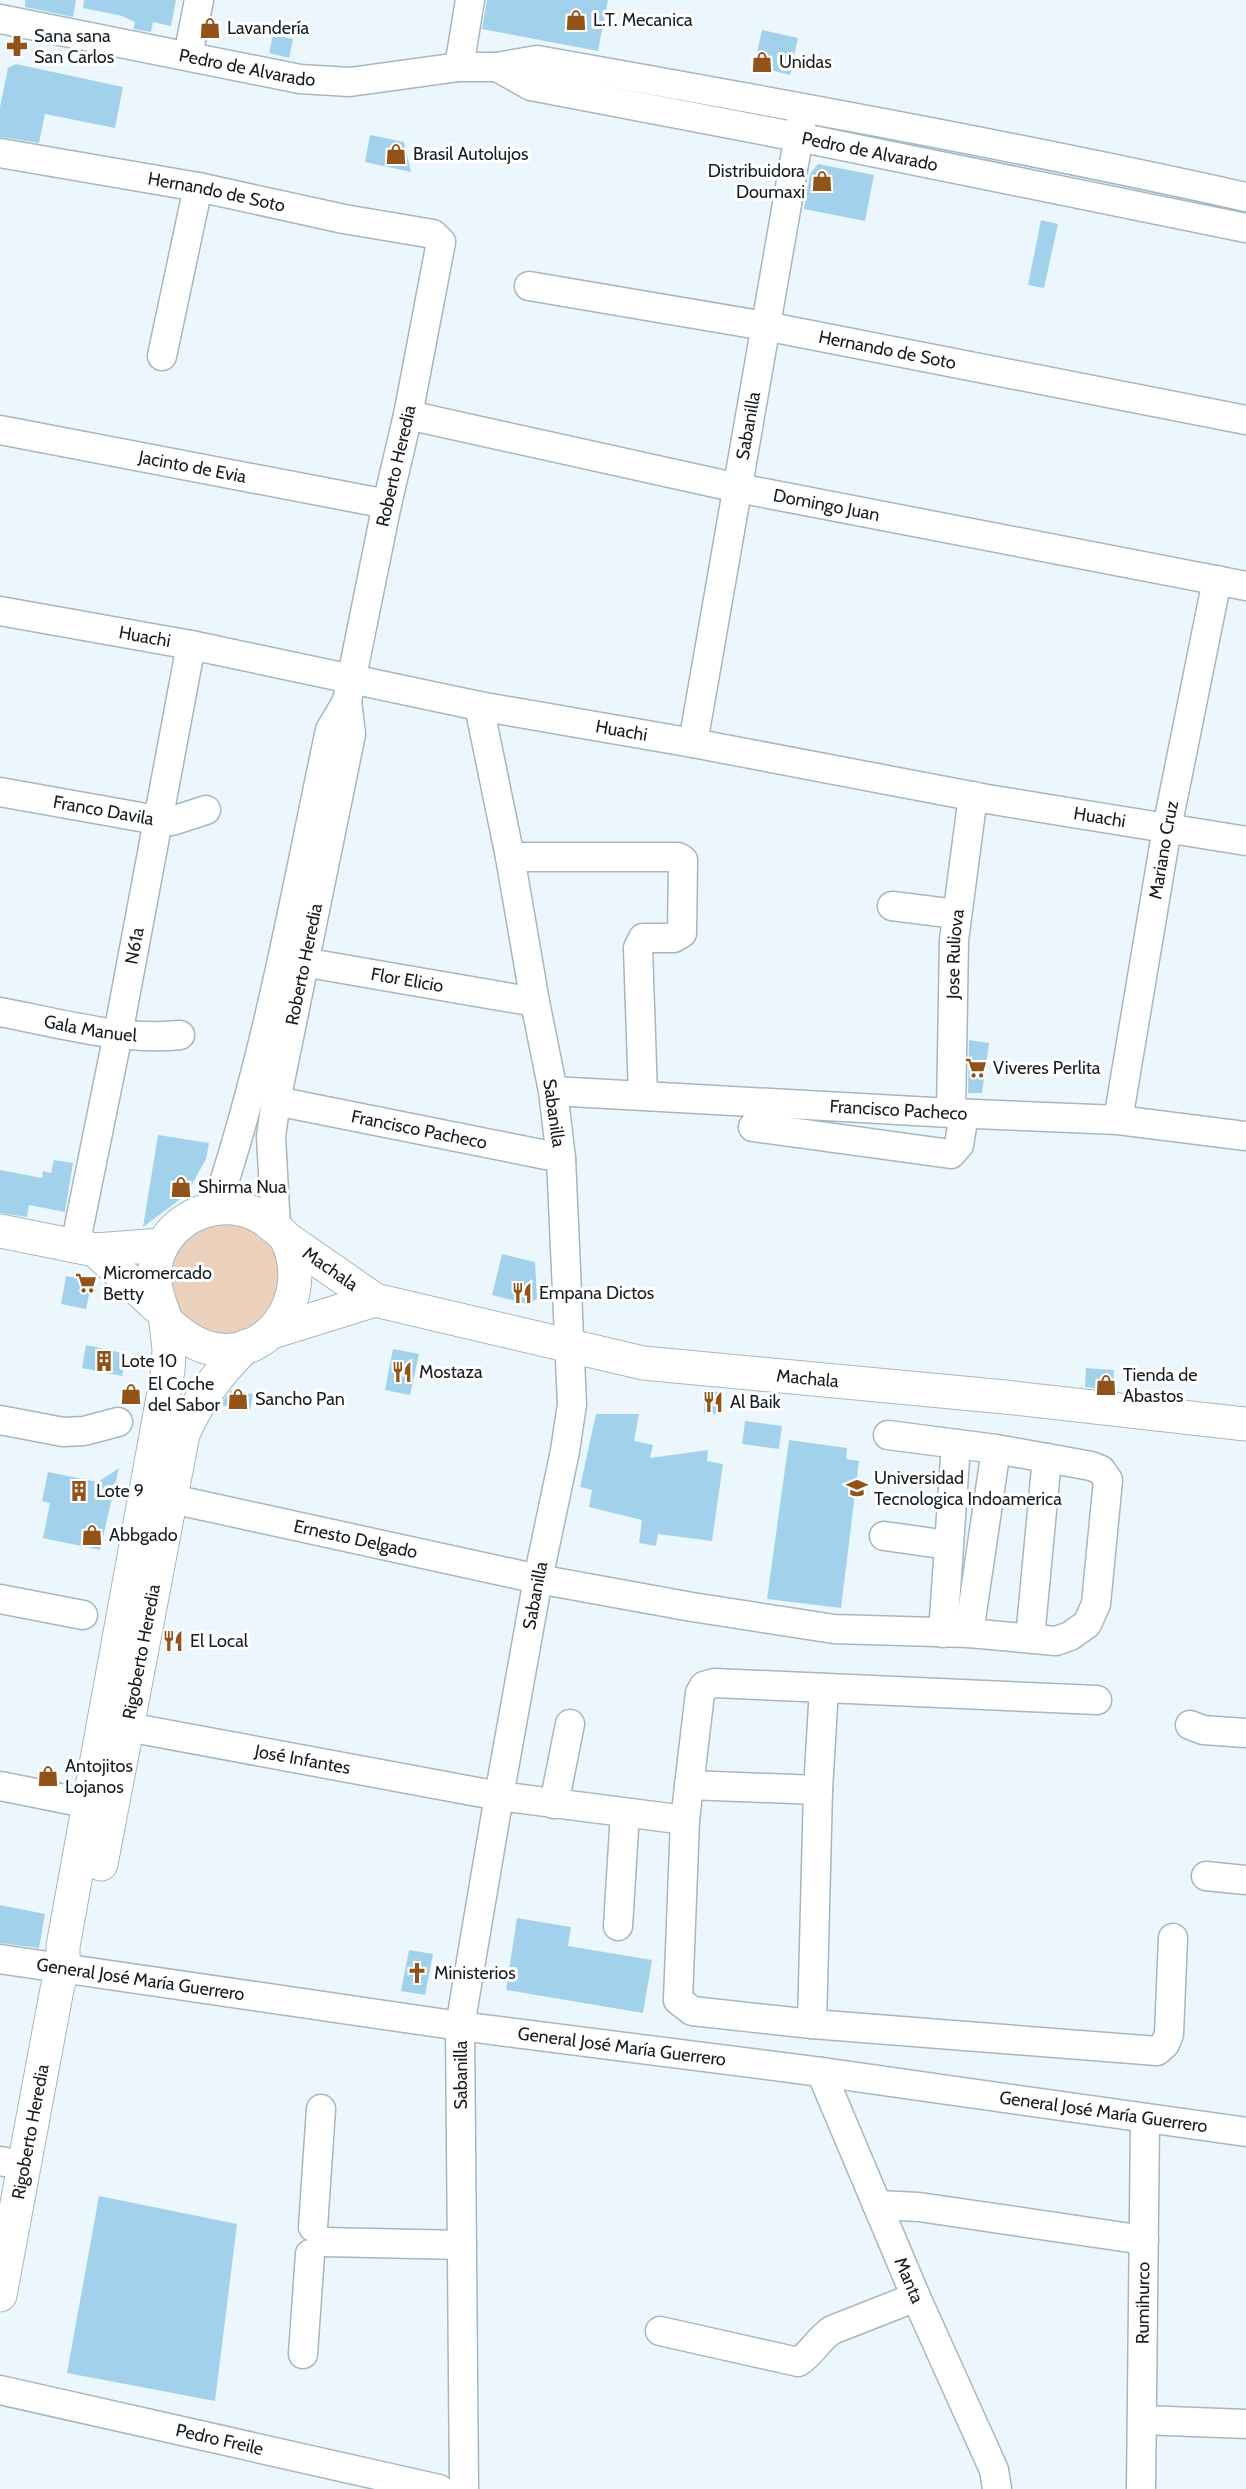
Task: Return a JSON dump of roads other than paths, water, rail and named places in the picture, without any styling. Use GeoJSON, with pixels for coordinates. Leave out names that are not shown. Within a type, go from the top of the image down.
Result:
{"type":"FeatureCollection","features":[{"type":"Feature","properties":{"kind":"main road","name":"Rigoberto Heredia"},"geometry":{"type":"LineString","coordinates":[[0,2295],[12,2164],[63,1968],[63,1946],[172,1499],[183,1434],[190,1418],[219,1372],[287,1314],[295,1292],[296,1268],[281,1233],[258,1215],[238,1208],[216,1207],[194,1214],[176,1227],[162,1245],[155,1267],[155,1290],[164,1317],[169,1349],[168,1370],[116,1725]]}},
{"type":"Feature","properties":{"kind":"main road"},"geometry":{"type":"LineString","coordinates":[[0,1231],[85,1248],[162,1245]]}},
{"type":"Feature","properties":{"kind":"main road","name":"Machala"},"geometry":{"type":"LineString","coordinates":[[281,1233],[375,1300],[643,1363],[1005,1397],[1246,1424]]}},
{"type":"Feature","properties":{"kind":"main road"},"geometry":{"type":"LineString","coordinates":[[85,1248],[190,1340],[208,1348],[228,1350],[259,1339]]}},
{"type":"Feature","properties":{"kind":"main road","name":"Machala"},"geometry":{"type":"LineString","coordinates":[[259,1339],[375,1300]]}},
{"type":"Feature","properties":{"kind":"street"},"geometry":{"type":"LineString","coordinates":[[188,56],[200,0]]}},
{"type":"Feature","properties":{"kind":"street"},"geometry":{"type":"LineString","coordinates":[[459,67],[470,0]]}},
{"type":"Feature","properties":{"kind":"street","name":"Pedro de Alvarado"},"geometry":{"type":"LineString","coordinates":[[0,19],[300,79],[350,82],[459,67],[496,67],[537,60],[804,107],[1106,166],[1246,197]]}},
{"type":"Feature","properties":{"kind":"street","name":"Pedro de Alvarado"},"geometry":{"type":"LineString","coordinates":[[496,67],[531,86],[798,137],[1246,228]]}},
{"type":"Feature","properties":{"kind":"street","name":"Sabanilla"},"geometry":{"type":"LineString","coordinates":[[693,743],[804,107]]}},
{"type":"Feature","properties":{"kind":"street","name":"Hernando de Soto"},"geometry":{"type":"LineString","coordinates":[[0,153],[198,187],[344,219],[433,234]]}},
{"type":"Feature","properties":{"kind":"street"},"geometry":{"type":"LineString","coordinates":[[162,356],[198,187]]}},
{"type":"Feature","properties":{"kind":"street","name":"Roberto Heredia"},"geometry":{"type":"LineString","coordinates":[[216,1207],[293,960],[351,734],[349,690],[387,504],[408,416],[441,249],[441,242],[433,234]]}},
{"type":"Feature","properties":{"kind":"street","name":"Hernando de Soto"},"geometry":{"type":"LineString","coordinates":[[529,286],[765,326],[1246,420]]}},
{"type":"Feature","properties":{"kind":"street","name":"Domingo Juan"},"geometry":{"type":"LineString","coordinates":[[408,416],[738,488],[1246,586]]}},
{"type":"Feature","properties":{"kind":"street","name":"Jacinto de Evia"},"geometry":{"type":"LineString","coordinates":[[0,430],[387,504]]}},
{"type":"Feature","properties":{"kind":"street","name":"Mariano Cruz"},"geometry":{"type":"LineString","coordinates":[[1118,1120],[1167,828],[1217,580]]}},
{"type":"Feature","properties":{"kind":"street","name":"Huachi"},"geometry":{"type":"LineString","coordinates":[[0,611],[190,645],[349,690],[479,706],[693,743],[973,796],[1246,841]]}},
{"type":"Feature","properties":{"kind":"street","name":"N61a"},"geometry":{"type":"LineString","coordinates":[[85,1248],[118,1034],[190,645]]}},
{"type":"Feature","properties":{"kind":"street","name":"Sabanilla"},"geometry":{"type":"LineString","coordinates":[[464,2489],[460,2026],[499,1796],[572,1404],[561,1158],[553,1091],[510,857],[479,706]]}},
{"type":"Feature","properties":{"kind":"street","name":"Franco Davila"},"geometry":{"type":"LineString","coordinates":[[0,792],[157,820],[172,821],[206,810]]}},
{"type":"Feature","properties":{"kind":"street","name":"Jose Ruliova"},"geometry":{"type":"LineString","coordinates":[[753,1127],[951,1154],[959,1145],[956,914],[973,796]]}},
{"type":"Feature","properties":{"kind":"street"},"geometry":{"type":"LineString","coordinates":[[510,857],[678,857],[683,860],[682,933],[674,938],[643,938],[638,948],[643,1095]]}},
{"type":"Feature","properties":{"kind":"street"},"geometry":{"type":"LineString","coordinates":[[892,906],[956,914]]}},
{"type":"Feature","properties":{"kind":"street","name":"Roberto Heredia"},"geometry":{"type":"LineString","coordinates":[[281,1233],[271,1136],[293,960]]}},
{"type":"Feature","properties":{"kind":"street","name":"Flor Elicio"},"geometry":{"type":"LineString","coordinates":[[293,960],[535,1002]]}},
{"type":"Feature","properties":{"kind":"street","name":"Gala Manuel"},"geometry":{"type":"LineString","coordinates":[[0,1012],[118,1034],[142,1037],[180,1035]]}},
{"type":"Feature","properties":{"kind":"street","name":"Francisco Pacheco"},"geometry":{"type":"LineString","coordinates":[[553,1091],[1118,1120],[1246,1136]]}},
{"type":"Feature","properties":{"kind":"street","name":"Francisco Pacheco"},"geometry":{"type":"LineString","coordinates":[[276,1101],[561,1158]]}},
{"type":"Feature","properties":{"kind":"street"},"geometry":{"type":"LineString","coordinates":[[0,1420],[63,1432],[84,1431],[118,1422]]}},
{"type":"Feature","properties":{"kind":"street"},"geometry":{"type":"LineString","coordinates":[[888,1435],[1047,1458],[1030,1638]]}},
{"type":"Feature","properties":{"kind":"street"},"geometry":{"type":"LineString","coordinates":[[956,1444],[948,1545],[956,1633]]}},
{"type":"Feature","properties":{"kind":"street"},"geometry":{"type":"LineString","coordinates":[[956,1633],[996,1449]]}},
{"type":"Feature","properties":{"kind":"street","name":"Ernesto Delgado"},"geometry":{"type":"LineString","coordinates":[[172,1499],[538,1580],[692,1607],[834,1629],[956,1633],[1056,1641],[1070,1636],[1087,1624],[1096,1604],[1108,1480],[1101,1470],[1091,1466],[1047,1458]]}},
{"type":"Feature","properties":{"kind":"street"},"geometry":{"type":"LineString","coordinates":[[884,1536],[948,1545]]}},
{"type":"Feature","properties":{"kind":"street"},"geometry":{"type":"LineString","coordinates":[[0,1599],[83,1616]]}},
{"type":"Feature","properties":{"kind":"street"},"geometry":{"type":"LineString","coordinates":[[1096,1700],[714,1683],[705,1686],[700,1694],[685,1820],[678,2000],[692,2011],[812,2024],[1157,2051],[1165,2043],[1169,2034],[1173,1938]]}},
{"type":"Feature","properties":{"kind":"street"},"geometry":{"type":"LineString","coordinates":[[812,2024],[818,1790],[824,1688]]}},
{"type":"Feature","properties":{"kind":"street"},"geometry":{"type":"LineString","coordinates":[[554,1804],[570,1724]]}},
{"type":"Feature","properties":{"kind":"street","name":"José Infantes"},"geometry":{"type":"LineString","coordinates":[[116,1725],[499,1796],[685,1820]]}},
{"type":"Feature","properties":{"kind":"street"},"geometry":{"type":"LineString","coordinates":[[1190,1725],[1203,1730],[1246,1732]]}},
{"type":"Feature","properties":{"kind":"street"},"geometry":{"type":"LineString","coordinates":[[689,1785],[818,1790]]}},
{"type":"Feature","properties":{"kind":"street"},"geometry":{"type":"LineString","coordinates":[[0,1786],[70,1800]]}},
{"type":"Feature","properties":{"kind":"street"},"geometry":{"type":"LineString","coordinates":[[618,1926],[625,1813]]}},
{"type":"Feature","properties":{"kind":"street"},"geometry":{"type":"LineString","coordinates":[[1206,1876],[1246,1880]]}},
{"type":"Feature","properties":{"kind":"street","name":"General José María Guerrero"},"geometry":{"type":"LineString","coordinates":[[0,1959],[460,2026],[821,2072],[1246,2132]]}},
{"type":"Feature","properties":{"kind":"street","name":"Manta"},"geometry":{"type":"LineString","coordinates":[[821,2072],[916,2297],[993,2470],[997,2489]]}},
{"type":"Feature","properties":{"kind":"street"},"geometry":{"type":"LineString","coordinates":[[303,2354],[316,2241],[321,2109]]}},
{"type":"Feature","properties":{"kind":"street","name":"Rumihurco"},"geometry":{"type":"LineString","coordinates":[[1141,2489],[1145,2118]]}},
{"type":"Feature","properties":{"kind":"street"},"geometry":{"type":"LineString","coordinates":[[877,2205],[920,2207],[1144,2240]]}},
{"type":"Feature","properties":{"kind":"street"},"geometry":{"type":"LineString","coordinates":[[316,2241],[462,2246]]}},
{"type":"Feature","properties":{"kind":"street"},"geometry":{"type":"LineString","coordinates":[[660,2331],[798,2362],[806,2357],[821,2337],[832,2330],[916,2297]]}},
{"type":"Feature","properties":{"kind":"street","name":"Pedro Freile"},"geometry":{"type":"LineString","coordinates":[[0,2390],[439,2489]]}},
{"type":"Feature","properties":{"kind":"street"},"geometry":{"type":"LineString","coordinates":[[1142,2420],[1246,2424]]}},
{"type":"Feature","properties":{"kind":"place","name":"L.T. Mecanica"},"geometry":{"type":"Point","coordinates":[576,20]}},
{"type":"Feature","properties":{"kind":"place","name":"Lavandería"},"geometry":{"type":"Point","coordinates":[210,28]}},
{"type":"Feature","properties":{"kind":"place","name":"Sana sana San Carlos"},"geometry":{"type":"Point","coordinates":[17,46]}},
{"type":"Feature","properties":{"kind":"place","name":"Unidas"},"geometry":{"type":"Point","coordinates":[762,62]}},
{"type":"Feature","properties":{"kind":"place","name":"Brasil Autolujos"},"geometry":{"type":"Point","coordinates":[396,154]}},
{"type":"Feature","properties":{"kind":"place","name":"Distribuidora Doumaxi"},"geometry":{"type":"Point","coordinates":[822,181]}},
{"type":"Feature","properties":{"kind":"place","name":"Viveres Perlita"},"geometry":{"type":"Point","coordinates":[976,1068]}},
{"type":"Feature","properties":{"kind":"place","name":"Shirma Nua"},"geometry":{"type":"Point","coordinates":[181,1187]}},
{"type":"Feature","properties":{"kind":"place","name":"Micromercado Betty"},"geometry":{"type":"Point","coordinates":[86,1283]}},
{"type":"Feature","properties":{"kind":"place","name":"Empana Dictos"},"geometry":{"type":"Point","coordinates":[522,1293]}},
{"type":"Feature","properties":{"kind":"place","name":"Lote 10"},"geometry":{"type":"Point","coordinates":[104,1361]}},
{"type":"Feature","properties":{"kind":"place","name":"Mostaza"},"geometry":{"type":"Point","coordinates":[402,1372]}},
{"type":"Feature","properties":{"kind":"place","name":"Tienda de Abastos"},"geometry":{"type":"Point","coordinates":[1106,1385]}},
{"type":"Feature","properties":{"kind":"place","name":"El Coche del Sabor"},"geometry":{"type":"Point","coordinates":[131,1394]}},
{"type":"Feature","properties":{"kind":"place","name":"Sancho Pan"},"geometry":{"type":"Point","coordinates":[238,1399]}},
{"type":"Feature","properties":{"kind":"place","name":"Al Baik"},"geometry":{"type":"Point","coordinates":[713,1402]}},
{"type":"Feature","properties":{"kind":"place","name":"Universidad Tecnologica Indoamerica"},"geometry":{"type":"Point","coordinates":[857,1488]}},
{"type":"Feature","properties":{"kind":"place","name":"Lote 9"},"geometry":{"type":"Point","coordinates":[79,1491]}},
{"type":"Feature","properties":{"kind":"place","name":"Abbgado"},"geometry":{"type":"Point","coordinates":[92,1535]}},
{"type":"Feature","properties":{"kind":"place","name":"El Local"},"geometry":{"type":"Point","coordinates":[173,1641]}},
{"type":"Feature","properties":{"kind":"place","name":"Antojitos Lojanos"},"geometry":{"type":"Point","coordinates":[48,1776]}},
{"type":"Feature","properties":{"kind":"place","name":"Ministerios"},"geometry":{"type":"Point","coordinates":[417,1973]}}]}
